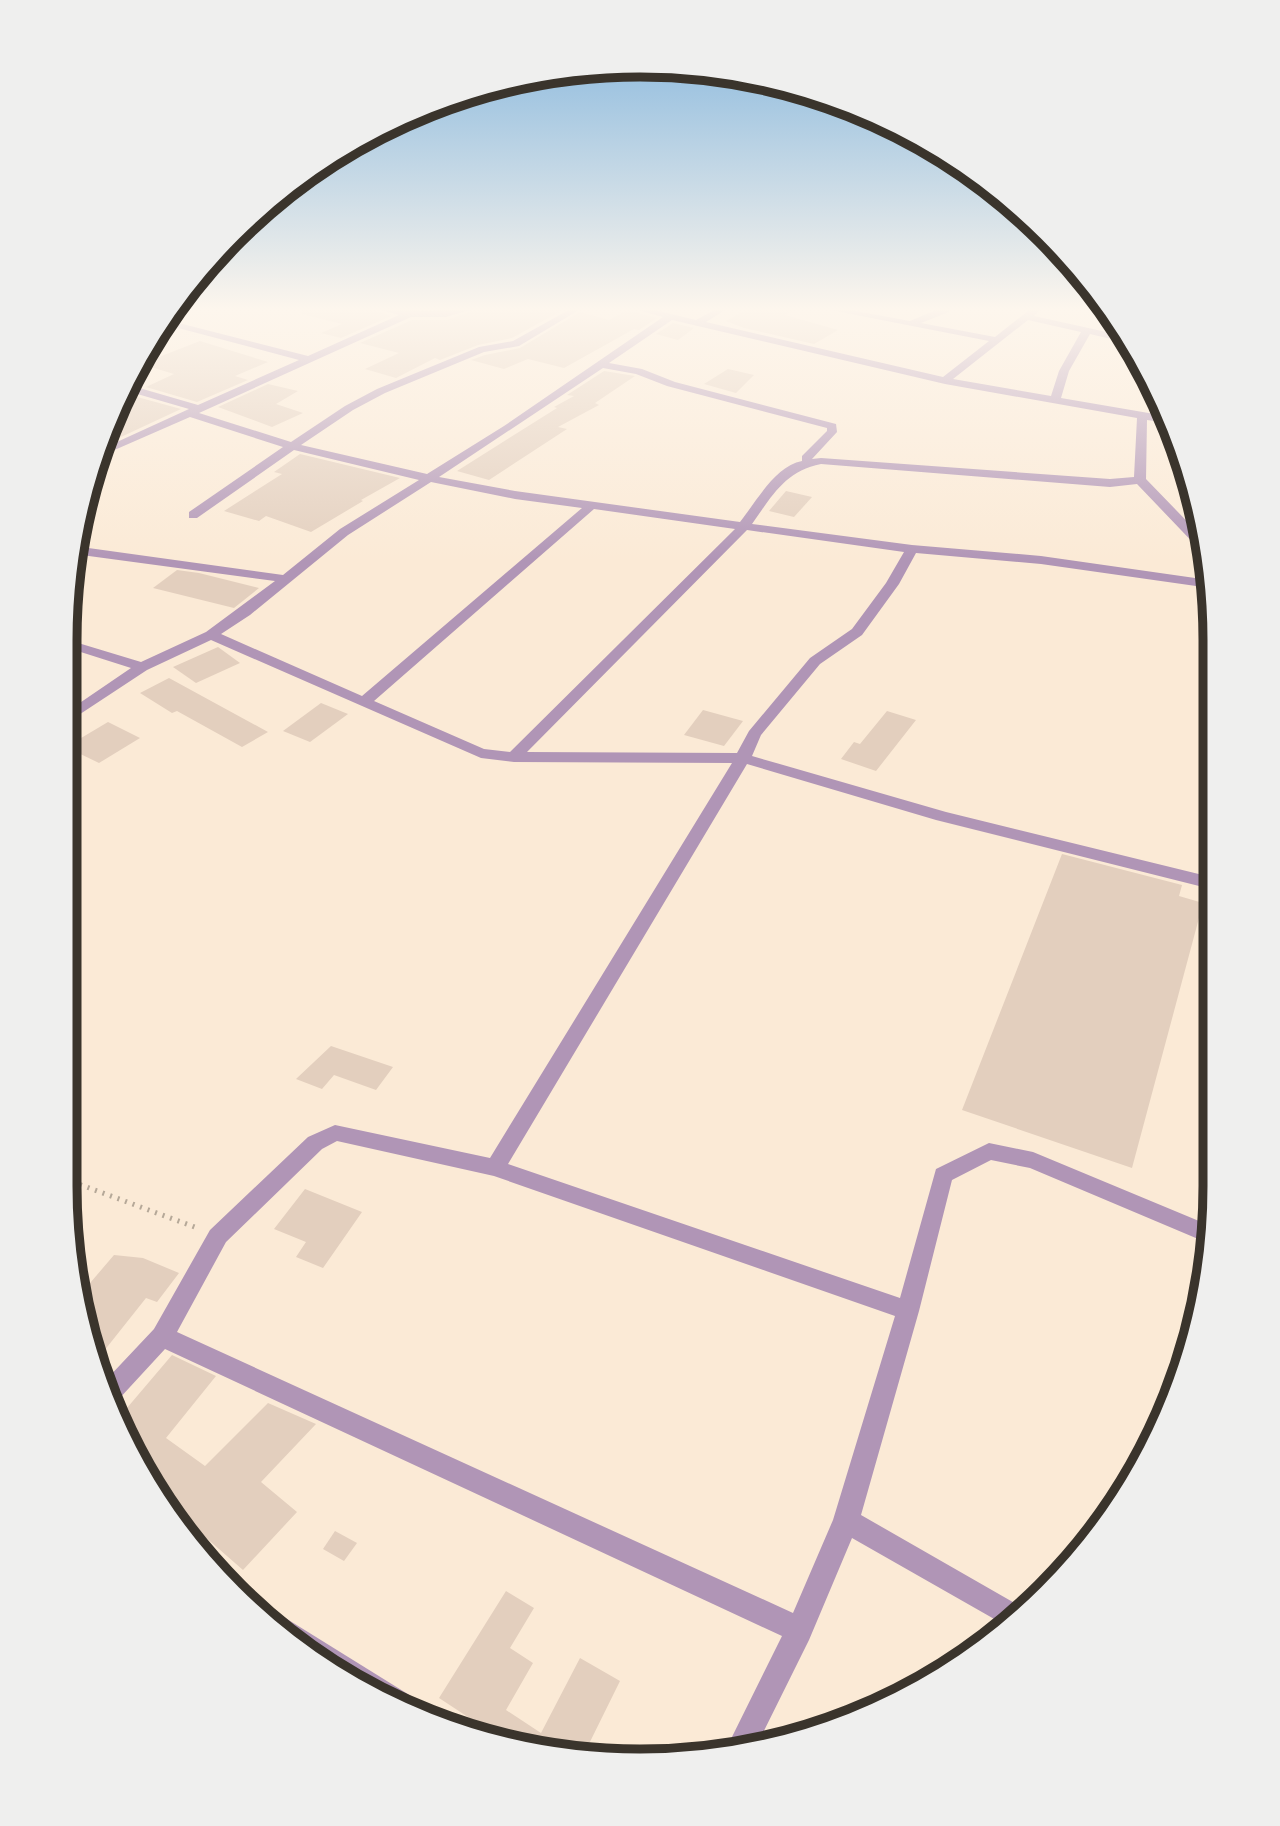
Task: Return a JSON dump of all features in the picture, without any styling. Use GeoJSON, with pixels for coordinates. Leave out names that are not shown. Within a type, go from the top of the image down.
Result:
{"type":"FeatureCollection","features":[{"type":"Feature","properties":{"kind":"street"},"geometry":{"type":"LineString","coordinates":[[140,392],[292,446],[428,478],[591,506],[743,527],[912,549],[1041,560],[1200,583]]}},
{"type":"Feature","properties":{"kind":"street"},"geometry":{"type":"LineString","coordinates":[[111,449],[235,392]]}},
{"type":"Feature","properties":{"kind":"street"},"geometry":{"type":"LineString","coordinates":[[193,515],[349,408],[379,392]]}},
{"type":"Feature","properties":{"kind":"street"},"geometry":{"type":"LineString","coordinates":[[77,712],[142,667],[211,635],[245,612],[344,532],[508,428],[559,392]]}},
{"type":"Feature","properties":{"kind":"street"},"geometry":{"type":"LineString","coordinates":[[702,392],[832,426],[832,432],[806,458],[808,462]]}},
{"type":"Feature","properties":{"kind":"street"},"geometry":{"type":"LineString","coordinates":[[1007,392],[1157,418]]}},
{"type":"Feature","properties":{"kind":"street"},"geometry":{"type":"LineString","coordinates":[[1055,401],[1058,392]]}},
{"type":"Feature","properties":{"kind":"street"},"geometry":{"type":"LineString","coordinates":[[1142,416],[1140,480],[1193,535]]}},
{"type":"Feature","properties":{"kind":"street"},"geometry":{"type":"LineString","coordinates":[[514,757],[743,527],[775,484],[798,465],[808,462],[874,464],[1110,483],[1140,480]]}},
{"type":"Feature","properties":{"kind":"street"},"geometry":{"type":"LineString","coordinates":[[364,702],[591,506]]}},
{"type":"Feature","properties":{"kind":"street"},"geometry":{"type":"LineString","coordinates":[[495,1168],[743,758],[754,734],[815,661],[857,632],[892,584],[912,549]]}},
{"type":"Feature","properties":{"kind":"street"},"geometry":{"type":"LineString","coordinates":[[85,551],[285,579]]}},
{"type":"Feature","properties":{"kind":"street"},"geometry":{"type":"LineString","coordinates":[[211,635],[481,753],[514,757],[743,758],[942,816],[1203,881]]}},
{"type":"Feature","properties":{"kind":"street"},"geometry":{"type":"LineString","coordinates":[[77,647],[142,667]]}},
{"type":"Feature","properties":{"kind":"street"},"geometry":{"type":"LineString","coordinates":[[115,1387],[162,1336],[218,1236],[315,1143],[335,1133],[495,1168],[908,1311]]}},
{"type":"Feature","properties":{"kind":"street"},"geometry":{"type":"LineString","coordinates":[[745,1739],[799,1630],[846,1521],[908,1311],[943,1175],[989,1151],[1033,1160],[1201,1231]]}},
{"type":"Feature","properties":{"kind":"street"},"geometry":{"type":"LineString","coordinates":[[162,1336],[799,1630]]}},
{"type":"Feature","properties":{"kind":"street"},"geometry":{"type":"LineString","coordinates":[[846,1521],[1007,1612]]}},
{"type":"Feature","properties":{"kind":"path"},"geometry":{"type":"LineString","coordinates":[[77,1183],[218,1236]]}},
{"type":"Feature","properties":{"kind":"building"},"geometry":{"type":"Polygon","coordinates":[[[164,392],[220,392],[197,402],[164,392]]]}},
{"type":"Feature","properties":{"kind":"building"},"geometry":{"type":"Polygon","coordinates":[[[250,392],[296,392],[276,404],[303,413],[272,427],[218,407],[250,392]]]}},
{"type":"Feature","properties":{"kind":"building"},"geometry":{"type":"Polygon","coordinates":[[[571,392],[611,392],[595,403],[599,405],[558,427],[567,429],[489,480],[457,471],[574,396],[567,395],[571,392]]]}},
{"type":"Feature","properties":{"kind":"building"},"geometry":{"type":"Polygon","coordinates":[[[133,396],[181,409],[114,440],[133,396]]]}},
{"type":"Feature","properties":{"kind":"building"},"geometry":{"type":"Polygon","coordinates":[[[300,454],[400,478],[311,532],[266,516],[259,521],[224,511],[282,474],[274,472],[300,454]]]}},
{"type":"Feature","properties":{"kind":"building"},"geometry":{"type":"Polygon","coordinates":[[[786,491],[812,497],[794,517],[769,511],[786,491]]]}},
{"type":"Feature","properties":{"kind":"building"},"geometry":{"type":"Polygon","coordinates":[[[177,570],[259,588],[234,608],[153,588],[177,570]]]}},
{"type":"Feature","properties":{"kind":"building"},"geometry":{"type":"Polygon","coordinates":[[[218,647],[240,663],[196,683],[173,667],[218,647]]]}},
{"type":"Feature","properties":{"kind":"building"},"geometry":{"type":"Polygon","coordinates":[[[169,678],[268,732],[242,747],[177,711],[172,713],[140,693],[169,678]]]}},
{"type":"Feature","properties":{"kind":"building"},"geometry":{"type":"Polygon","coordinates":[[[321,703],[348,714],[310,742],[283,731],[321,703]]]}},
{"type":"Feature","properties":{"kind":"building"},"geometry":{"type":"Polygon","coordinates":[[[703,710],[743,721],[724,746],[684,735],[703,710]]]}},
{"type":"Feature","properties":{"kind":"building"},"geometry":{"type":"Polygon","coordinates":[[[887,711],[916,720],[876,771],[841,759],[854,742],[860,744],[887,711]]]}},
{"type":"Feature","properties":{"kind":"building"},"geometry":{"type":"Polygon","coordinates":[[[108,722],[140,738],[99,763],[77,752],[77,740],[108,722]]]}},
{"type":"Feature","properties":{"kind":"building"},"geometry":{"type":"Polygon","coordinates":[[[1062,854],[1182,885],[1179,896],[1203,903],[1132,1168],[962,1110],[1062,854]]]}},
{"type":"Feature","properties":{"kind":"building"},"geometry":{"type":"Polygon","coordinates":[[[331,1046],[393,1067],[376,1090],[334,1075],[322,1089],[296,1079],[331,1046]]]}},
{"type":"Feature","properties":{"kind":"building"},"geometry":{"type":"Polygon","coordinates":[[[305,1189],[362,1212],[323,1268],[296,1257],[306,1242],[274,1229],[305,1189]]]}},
{"type":"Feature","properties":{"kind":"building"},"geometry":{"type":"Polygon","coordinates":[[[114,1255],[143,1258],[179,1273],[157,1302],[146,1298],[103,1353],[87,1287],[114,1255]]]}},
{"type":"Feature","properties":{"kind":"building"},"geometry":{"type":"Polygon","coordinates":[[[172,1355],[216,1376],[166,1438],[205,1466],[268,1403],[316,1424],[261,1482],[297,1512],[243,1570],[188,1522],[152,1467],[124,1411],[172,1355]]]}},
{"type":"Feature","properties":{"kind":"building"},"geometry":{"type":"Polygon","coordinates":[[[335,1531],[357,1543],[344,1561],[323,1549],[335,1531]]]}},
{"type":"Feature","properties":{"kind":"building"},"geometry":{"type":"Polygon","coordinates":[[[506,1591],[534,1608],[510,1648],[533,1663],[506,1710],[541,1733],[580,1658],[620,1681],[588,1746],[530,1738],[482,1726],[439,1698],[506,1591]]]}}]}
